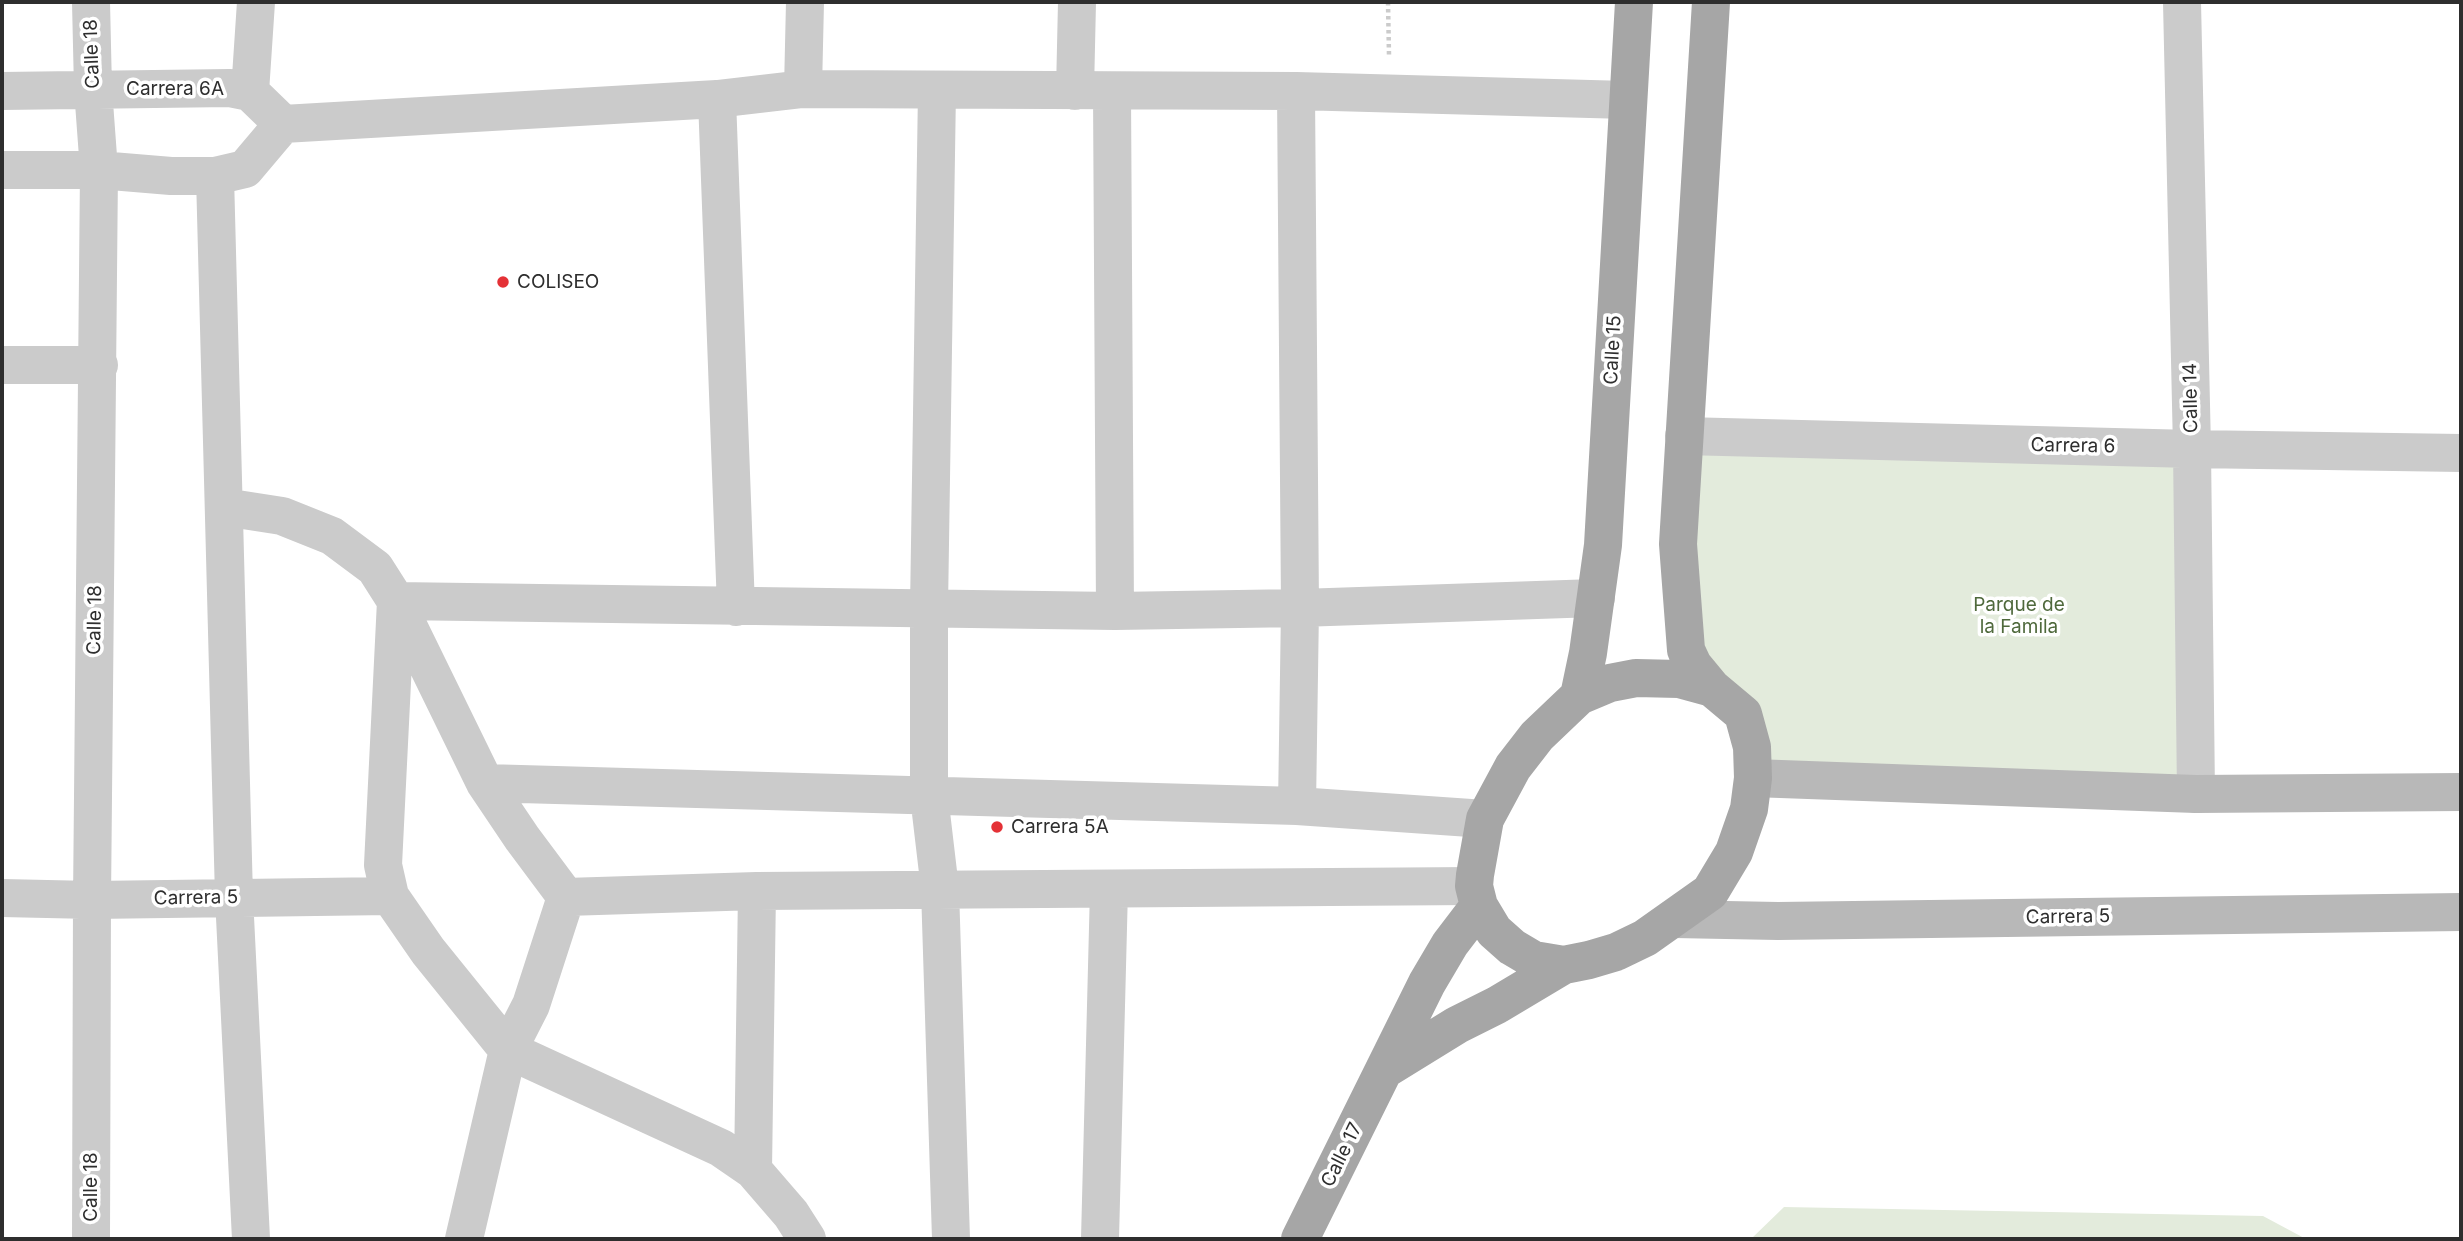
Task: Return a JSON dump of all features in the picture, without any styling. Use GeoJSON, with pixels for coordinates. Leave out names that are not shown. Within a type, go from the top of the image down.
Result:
{"type":"FeatureCollection","features":[{"type":"Feature","properties":{"kind":"main road","name":"Calle 15"},"geometry":{"type":"LineString","coordinates":[[1579,696],[1588,653],[1604,531],[1634,2]]}},
{"type":"Feature","properties":{"kind":"main road"},"geometry":{"type":"LineString","coordinates":[[1384,1070],[1564,965],[1616,952],[1674,919],[1710,892],[1734,852],[1749,809],[1752,747],[1743,714],[1712,688],[1693,665],[1686,650],[1678,544],[1711,2]]}},
{"type":"Feature","properties":{"kind":"main road"},"geometry":{"type":"LineString","coordinates":[[1564,965],[1534,960],[1512,947],[1494,931],[1476,896],[1485,819],[1513,767],[1537,736],[1579,696],[1610,683],[1636,678],[1679,680],[1712,688]]}},
{"type":"Feature","properties":{"kind":"main road"},"geometry":{"type":"LineString","coordinates":[[1752,778],[2196,794],[2461,792]]}},
{"type":"Feature","properties":{"kind":"main road","name":"Calle 17"},"geometry":{"type":"LineString","coordinates":[[1300,1239],[1427,983],[1476,896]]}},
{"type":"Feature","properties":{"kind":"main road","name":"Carrera 5"},"geometry":{"type":"LineString","coordinates":[[1674,919],[1778,921],[2461,912]]}},
{"type":"Feature","properties":{"kind":"street","name":"Calle 18"},"geometry":{"type":"LineString","coordinates":[[91,2],[93,89],[99,170],[91,1239]]}},
{"type":"Feature","properties":{"kind":"street"},"geometry":{"type":"LineString","coordinates":[[250,92],[256,2]]}},
{"type":"Feature","properties":{"kind":"street"},"geometry":{"type":"LineString","coordinates":[[803,89],[805,2]]}},
{"type":"Feature","properties":{"kind":"street"},"geometry":{"type":"LineString","coordinates":[[1076,2],[1093,91],[1115,611]]}},
{"type":"Feature","properties":{"kind":"street","name":"Calle 14"},"geometry":{"type":"LineString","coordinates":[[2182,2],[2196,794]]}},
{"type":"Feature","properties":{"kind":"street","name":"Carrera 6A"},"geometry":{"type":"LineString","coordinates":[[2,91],[230,88],[250,92],[283,124]]}},
{"type":"Feature","properties":{"kind":"street"},"geometry":{"type":"LineString","coordinates":[[2,170],[99,170],[171,176],[215,176],[245,169],[283,124],[717,99],[803,89],[1296,91],[1627,100]]}},
{"type":"Feature","properties":{"kind":"street"},"geometry":{"type":"LineString","coordinates":[[937,90],[929,608],[929,796],[940,889],[951,1239]]}},
{"type":"Feature","properties":{"kind":"street"},"geometry":{"type":"LineString","coordinates":[[1296,91],[1300,608],[1297,806]]}},
{"type":"Feature","properties":{"kind":"street"},"geometry":{"type":"LineString","coordinates":[[717,99],[736,607]]}},
{"type":"Feature","properties":{"kind":"street"},"geometry":{"type":"LineString","coordinates":[[215,176],[234,897],[251,1239]]}},
{"type":"Feature","properties":{"kind":"street"},"geometry":{"type":"LineString","coordinates":[[2,365],[99,365]]}},
{"type":"Feature","properties":{"kind":"street","name":"Carrera 6"},"geometry":{"type":"LineString","coordinates":[[1684,436],[2461,453]]}},
{"type":"Feature","properties":{"kind":"street"},"geometry":{"type":"LineString","coordinates":[[224,507],[282,516],[332,536],[375,568],[397,601],[485,783],[566,897]]}},
{"type":"Feature","properties":{"kind":"street"},"geometry":{"type":"LineString","coordinates":[[397,601],[1115,611],[1596,598]]}},
{"type":"Feature","properties":{"kind":"street"},"geometry":{"type":"LineString","coordinates":[[397,601],[383,866],[390,896],[428,951],[508,1050],[721,1148],[753,1170],[791,1214],[807,1239]]}},
{"type":"Feature","properties":{"kind":"street"},"geometry":{"type":"LineString","coordinates":[[485,783],[1297,806],[1485,819]]}},
{"type":"Feature","properties":{"kind":"street"},"geometry":{"type":"LineString","coordinates":[[566,897],[757,891],[1109,888],[1476,896]]}},
{"type":"Feature","properties":{"kind":"street"},"geometry":{"type":"LineString","coordinates":[[1100,1239],[1109,888]]}},
{"type":"Feature","properties":{"kind":"street"},"geometry":{"type":"LineString","coordinates":[[753,1170],[757,891]]}},
{"type":"Feature","properties":{"kind":"street","name":"Carrera 5"},"geometry":{"type":"LineString","coordinates":[[2,898],[92,900],[390,896]]}},
{"type":"Feature","properties":{"kind":"street"},"geometry":{"type":"LineString","coordinates":[[464,1239],[508,1050],[531,1005],[566,897]]}},
{"type":"Feature","properties":{"kind":"path"},"geometry":{"type":"LineString","coordinates":[[1388,2],[1390,94]]}},
{"type":"Feature","properties":{"kind":"green space","name":"Parque de la Famila"},"geometry":{"type":"Polygon","coordinates":[[[1684,436],[2192,449],[2196,794],[1753,778],[1752,747],[1693,665],[1684,436]]]}},
{"type":"Feature","properties":{"kind":"green space"},"geometry":{"type":"Polygon","coordinates":[[[1784,1207],[2263,1216],[2306,1239],[1751,1239],[1784,1207]]]}},
{"type":"Feature","properties":{"kind":"place","name":"COLISEO"},"geometry":{"type":"Point","coordinates":[503,282]}},
{"type":"Feature","properties":{"kind":"place","name":"Carrera 5A"},"geometry":{"type":"Point","coordinates":[997,827]}}]}
